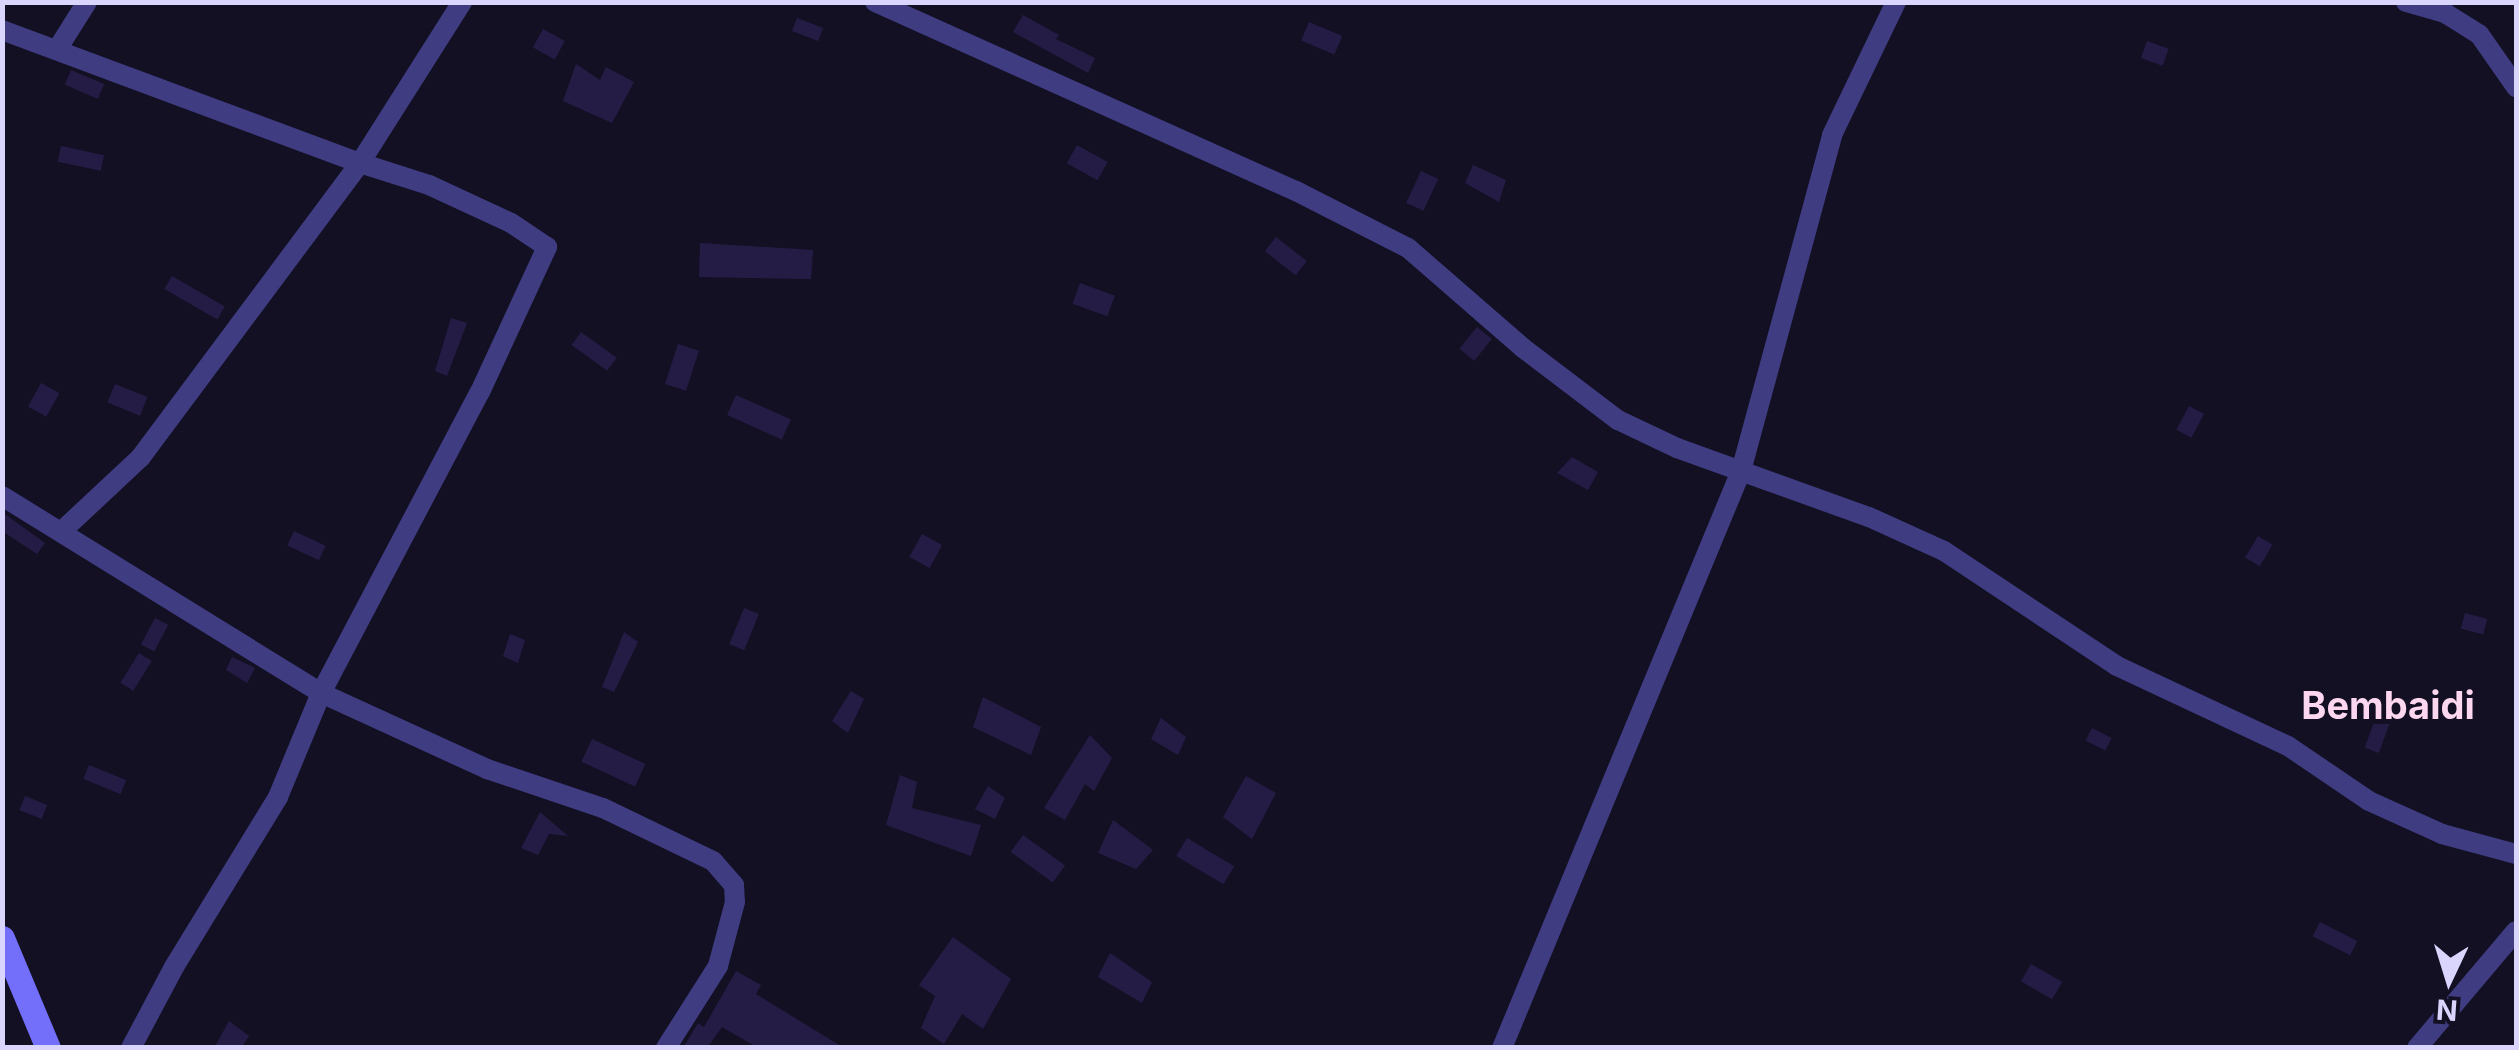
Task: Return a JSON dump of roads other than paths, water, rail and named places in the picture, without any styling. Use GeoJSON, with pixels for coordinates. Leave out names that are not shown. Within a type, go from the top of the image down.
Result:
{"type":"FeatureCollection","features":[{"type":"Feature","properties":{"kind":"street"},"geometry":{"type":"LineString","coordinates":[[58,48],[87,2]]}},
{"type":"Feature","properties":{"kind":"street"},"geometry":{"type":"LineString","coordinates":[[62,531],[141,456],[360,162],[462,2]]}},
{"type":"Feature","properties":{"kind":"street"},"geometry":{"type":"LineString","coordinates":[[874,2],[1296,191],[1408,248],[1523,348],[1618,420],[1741,471],[1869,516],[1944,550],[2118,666],[2288,746],[2369,801],[2442,834],[2516,854]]}},
{"type":"Feature","properties":{"kind":"street"},"geometry":{"type":"LineString","coordinates":[[1502,1048],[1741,471],[1832,134],[1896,2]]}},
{"type":"Feature","properties":{"kind":"street"},"geometry":{"type":"LineString","coordinates":[[2406,2],[2445,13],[2479,34],[2516,87]]}},
{"type":"Feature","properties":{"kind":"street"},"geometry":{"type":"LineString","coordinates":[[2,30],[429,184],[512,223],[547,247],[480,392],[321,693],[278,796],[174,967],[131,1048]]}},
{"type":"Feature","properties":{"kind":"street"},"geometry":{"type":"LineString","coordinates":[[2,496],[321,693],[487,769],[603,808],[714,861],[734,885],[735,902],[718,966],[666,1048]]}},
{"type":"Feature","properties":{"kind":"street"},"geometry":{"type":"LineString","coordinates":[[2417,1048],[2516,931]]}},
{"type":"Feature","properties":{"kind":"street"},"geometry":{"type":"LineString","coordinates":[[2,938],[48,1048]]}},
{"type":"Feature","properties":{"kind":"district","name":"Bembaidi"},"geometry":{"type":"Point","coordinates":[2388,706]}}]}
